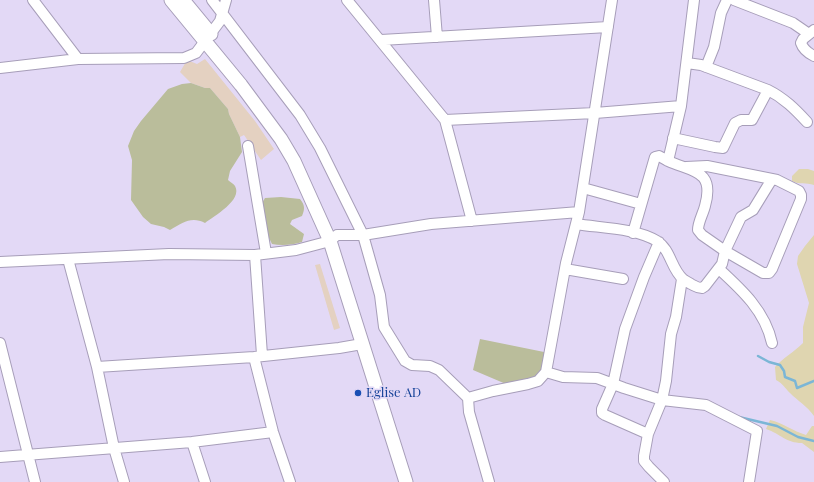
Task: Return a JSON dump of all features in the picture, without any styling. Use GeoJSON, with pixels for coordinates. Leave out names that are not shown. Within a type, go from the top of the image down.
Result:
{"type":"FeatureCollection","features":[{"type":"Feature","properties":{"kind":"street"},"geometry":{"type":"LineString","coordinates":[[33,0],[78,59]]}},
{"type":"Feature","properties":{"kind":"street"},"geometry":{"type":"LineString","coordinates":[[171,0],[208,38],[288,134],[308,171],[364,325],[414,482]]}},
{"type":"Feature","properties":{"kind":"street"},"geometry":{"type":"LineString","coordinates":[[183,0],[208,38]]}},
{"type":"Feature","properties":{"kind":"street"},"geometry":{"type":"LineString","coordinates":[[212,0],[300,116],[320,148],[363,235],[380,295],[384,327],[405,361],[412,365],[430,366],[439,370],[468,398],[469,412],[489,482]]}},
{"type":"Feature","properties":{"kind":"street"},"geometry":{"type":"LineString","coordinates":[[0,68],[78,59],[184,58],[196,53],[208,38],[220,21],[226,0]]}},
{"type":"Feature","properties":{"kind":"street"},"geometry":{"type":"LineString","coordinates":[[347,0],[381,40],[444,120],[472,221]]}},
{"type":"Feature","properties":{"kind":"street"},"geometry":{"type":"LineString","coordinates":[[434,0],[437,37]]}},
{"type":"Feature","properties":{"kind":"street"},"geometry":{"type":"LineString","coordinates":[[468,398],[538,381],[546,372],[565,269],[579,212],[612,0]]}},
{"type":"Feature","properties":{"kind":"street"},"geometry":{"type":"LineString","coordinates":[[668,161],[681,106],[694,0]]}},
{"type":"Feature","properties":{"kind":"street"},"geometry":{"type":"LineString","coordinates":[[706,67],[714,47],[721,13],[727,0]]}},
{"type":"Feature","properties":{"kind":"street"},"geometry":{"type":"LineString","coordinates":[[734,0],[812,32],[803,39],[801,43],[806,50],[814,56]]}},
{"type":"Feature","properties":{"kind":"street"},"geometry":{"type":"LineString","coordinates":[[381,40],[608,27]]}},
{"type":"Feature","properties":{"kind":"street"},"geometry":{"type":"LineString","coordinates":[[687,63],[694,63],[706,67],[779,95],[807,122]]}},
{"type":"Feature","properties":{"kind":"street"},"geometry":{"type":"LineString","coordinates":[[673,138],[723,148],[735,123],[741,120],[752,120],[768,90]]}},
{"type":"Feature","properties":{"kind":"street"},"geometry":{"type":"LineString","coordinates":[[444,120],[594,113],[681,106]]}},
{"type":"Feature","properties":{"kind":"street"},"geometry":{"type":"LineString","coordinates":[[248,146],[266,253]]}},
{"type":"Feature","properties":{"kind":"street"},"geometry":{"type":"LineString","coordinates":[[633,233],[655,157],[659,156],[702,175],[707,182],[709,188],[698,230],[702,235],[725,251],[763,273],[769,273],[791,225],[801,199],[801,195],[795,188],[772,179],[707,166],[686,167]]}},
{"type":"Feature","properties":{"kind":"street"},"geometry":{"type":"LineString","coordinates":[[576,224],[610,227],[649,237],[659,242],[669,255],[675,269],[682,279],[698,288],[702,288],[722,264],[725,251],[741,217],[752,210],[772,179]]}},
{"type":"Feature","properties":{"kind":"street"},"geometry":{"type":"LineString","coordinates":[[583,188],[641,204]]}},
{"type":"Feature","properties":{"kind":"street"},"geometry":{"type":"LineString","coordinates":[[0,262],[169,254],[254,255],[296,250],[333,238],[363,235],[430,224],[579,212]]}},
{"type":"Feature","properties":{"kind":"street"},"geometry":{"type":"LineString","coordinates":[[333,238],[362,344],[406,482]]}},
{"type":"Feature","properties":{"kind":"street"},"geometry":{"type":"LineString","coordinates":[[648,434],[602,413],[602,409],[613,384],[626,329],[644,277],[659,242]]}},
{"type":"Feature","properties":{"kind":"street"},"geometry":{"type":"LineString","coordinates":[[254,255],[258,356],[273,432],[290,482]]}},
{"type":"Feature","properties":{"kind":"street"},"geometry":{"type":"LineString","coordinates":[[68,259],[97,367],[114,448],[124,482]]}},
{"type":"Feature","properties":{"kind":"street"},"geometry":{"type":"LineString","coordinates":[[565,269],[623,279]]}},
{"type":"Feature","properties":{"kind":"street"},"geometry":{"type":"LineString","coordinates":[[719,269],[744,292],[758,310],[771,336],[772,343]]}},
{"type":"Feature","properties":{"kind":"street"},"geometry":{"type":"LineString","coordinates":[[664,482],[644,461],[648,434],[662,400],[666,381],[671,334],[676,318],[682,279]]}},
{"type":"Feature","properties":{"kind":"street"},"geometry":{"type":"LineString","coordinates":[[0,343],[35,482]]}},
{"type":"Feature","properties":{"kind":"street"},"geometry":{"type":"LineString","coordinates":[[97,367],[258,356],[340,348],[362,344]]}},
{"type":"Feature","properties":{"kind":"street"},"geometry":{"type":"LineString","coordinates":[[546,372],[563,377],[597,378],[662,400],[706,405],[757,431],[749,482]]}},
{"type":"Feature","properties":{"kind":"street"},"geometry":{"type":"LineString","coordinates":[[0,457],[192,442],[273,432]]}},
{"type":"Feature","properties":{"kind":"street"},"geometry":{"type":"LineString","coordinates":[[192,442],[205,482]]}},
{"type":"Feature","properties":{"kind":"shaded area"},"geometry":{"type":"Polygon","coordinates":[[[205,59],[255,121],[274,149],[261,160],[244,135],[240,137],[228,109],[210,88],[205,88],[191,83],[180,72],[187,60],[197,64],[205,59]]]}},
{"type":"Feature","properties":{"kind":"shaded area"},"geometry":{"type":"Polygon","coordinates":[[[320,264],[340,328],[334,330],[315,265],[320,264]]]}},
{"type":"Feature","properties":{"kind":"green space"},"geometry":{"type":"Polygon","coordinates":[[[191,83],[205,88],[210,88],[228,109],[240,137],[242,152],[230,171],[228,180],[234,185],[236,191],[235,197],[231,202],[221,212],[205,223],[191,220],[170,230],[151,224],[143,217],[131,200],[132,160],[128,146],[134,131],[141,121],[168,89],[182,84],[191,83]]]}},
{"type":"Feature","properties":{"kind":"green space"},"geometry":{"type":"Polygon","coordinates":[[[281,197],[300,199],[304,205],[302,216],[292,220],[290,224],[304,234],[302,242],[287,245],[272,244],[268,236],[262,203],[265,198],[281,197]]]}},
{"type":"Feature","properties":{"kind":"green space"},"geometry":{"type":"Polygon","coordinates":[[[480,339],[549,353],[546,372],[513,387],[473,370],[480,339]]]}},
{"type":"Feature","properties":{"kind":"sand"},"geometry":{"type":"Polygon","coordinates":[[[799,169],[814,171],[814,185],[792,181],[792,176],[799,169]]]}},
{"type":"Feature","properties":{"kind":"sand"},"geometry":{"type":"Polygon","coordinates":[[[814,235],[814,416],[782,384],[776,380],[775,367],[803,343],[803,327],[809,303],[797,264],[798,256],[814,235]]]}},
{"type":"Feature","properties":{"kind":"sand"},"geometry":{"type":"Polygon","coordinates":[[[770,420],[806,435],[812,426],[814,426],[814,452],[802,443],[792,442],[766,429],[770,420]]]}},
{"type":"Feature","properties":{"kind":"waterway"},"geometry":{"type":"LineString","coordinates":[[758,356],[769,362],[780,365],[784,371],[785,377],[795,381],[797,388],[814,381]]}},
{"type":"Feature","properties":{"kind":"waterway"},"geometry":{"type":"LineString","coordinates":[[739,417],[777,426],[798,437],[814,441]]}},
{"type":"Feature","properties":{"kind":"place","name":"Eglise AD"},"geometry":{"type":"Point","coordinates":[358,393]}}]}
